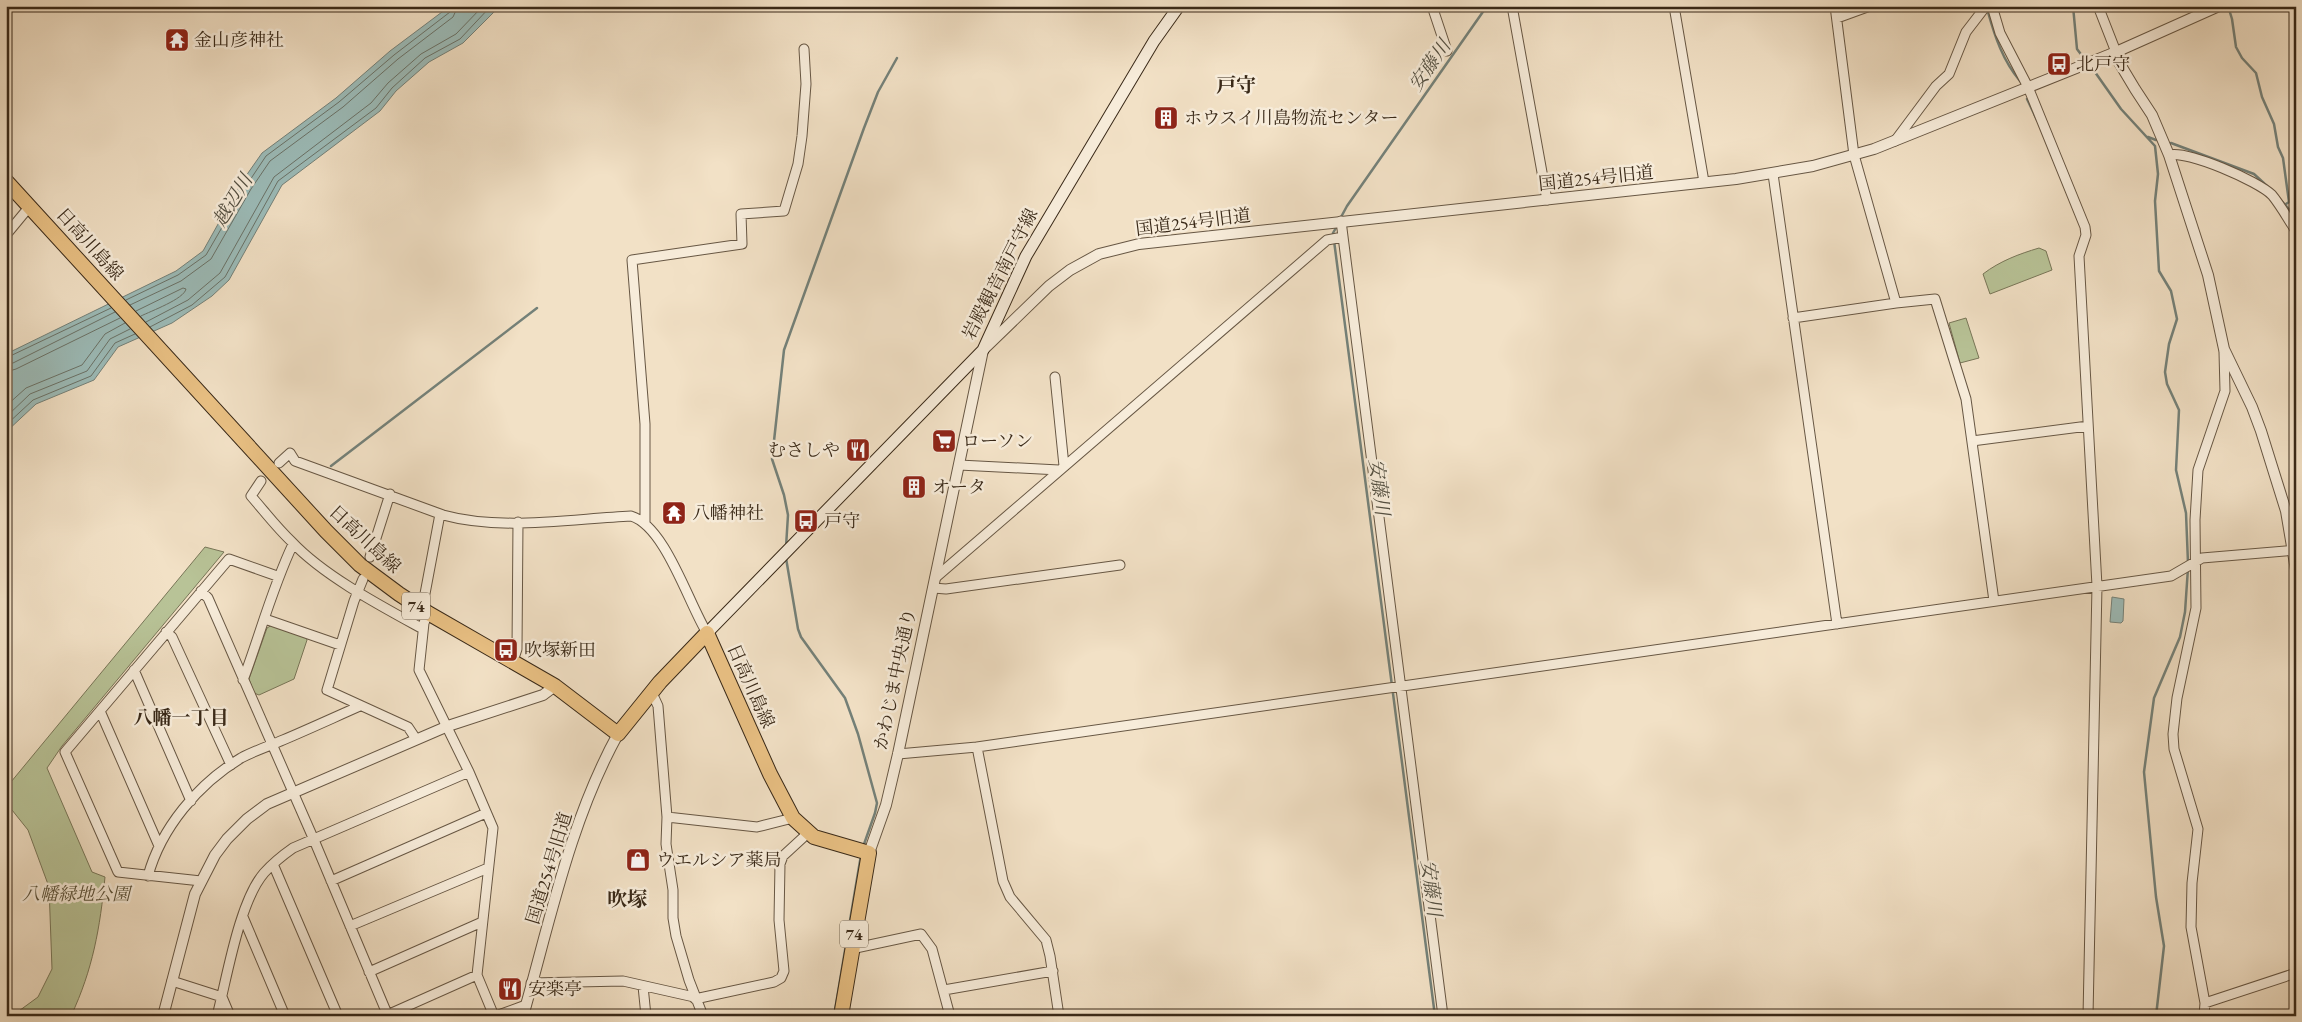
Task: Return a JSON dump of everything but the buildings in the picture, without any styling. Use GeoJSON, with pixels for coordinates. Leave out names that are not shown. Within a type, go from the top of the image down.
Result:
{"type":"FeatureCollection","features":[{"type":"Feature","properties":{"kind":"main road","name":"岩殿観音南戸守線"},"geometry":{"type":"LineString","coordinates":[[707,633],[983,350],[1026,256],[1154,41],[1179,6]]}},
{"type":"Feature","properties":{"kind":"main road","name":"日高川島線"},"geometry":{"type":"LineString","coordinates":[[6,181],[242,440],[360,565],[428,613],[555,686],[618,734],[652,692],[707,633],[767,767],[793,818],[808,833],[839,846],[868,853]]}},
{"type":"Feature","properties":{"kind":"main road","name":"かわじま中央通り"},"geometry":{"type":"LineString","coordinates":[[841,1016],[868,853]]}},
{"type":"Feature","properties":{"kind":"street"},"geometry":{"type":"LineString","coordinates":[[1432,6],[1447,51]]}},
{"type":"Feature","properties":{"kind":"street"},"geometry":{"type":"LineString","coordinates":[[1512,6],[1547,200]]}},
{"type":"Feature","properties":{"kind":"street"},"geometry":{"type":"LineString","coordinates":[[1674,6],[1704,182]]}},
{"type":"Feature","properties":{"kind":"street"},"geometry":{"type":"LineString","coordinates":[[1835,6],[1854,155],[1896,303]]}},
{"type":"Feature","properties":{"kind":"street"},"geometry":{"type":"LineString","coordinates":[[1837,18],[1870,6]]}},
{"type":"Feature","properties":{"kind":"street"},"geometry":{"type":"LineString","coordinates":[[1895,142],[1936,86],[1949,74],[1966,32],[1986,6]]}},
{"type":"Feature","properties":{"kind":"street"},"geometry":{"type":"LineString","coordinates":[[1992,6],[2000,33],[2028,87],[2064,174],[2086,235],[2078,256],[2097,586],[2088,1016]]}},
{"type":"Feature","properties":{"kind":"street"},"geometry":{"type":"LineString","coordinates":[[2098,6],[2117,59],[2134,90],[2152,116],[2169,155],[2208,275],[2224,350],[2225,392],[2198,470],[2195,561],[2196,608],[2187,659],[2177,698],[2173,741],[2198,829],[2192,883],[2190,927],[2205,1003],[2204,1016]]}},
{"type":"Feature","properties":{"kind":"street","name":"国道254号旧道"},"geometry":{"type":"LineString","coordinates":[[983,350],[1049,286],[1083,261],[1099,254],[1139,244],[1772,174],[1854,155],[1895,142],[2116,52],[2219,6]]}},
{"type":"Feature","properties":{"kind":"street"},"geometry":{"type":"LineString","coordinates":[[645,523],[645,424],[632,260],[742,244],[741,214],[784,211],[798,164],[802,136],[806,84],[804,50]]}},
{"type":"Feature","properties":{"kind":"street"},"geometry":{"type":"LineString","coordinates":[[2169,155],[2179,154],[2222,168],[2260,185],[2272,195],[2296,231]]}},
{"type":"Feature","properties":{"kind":"street"},"geometry":{"type":"LineString","coordinates":[[1772,174],[1837,624]]}},
{"type":"Feature","properties":{"kind":"street"},"geometry":{"type":"LineString","coordinates":[[6,235],[34,211]]}},
{"type":"Feature","properties":{"kind":"street"},"geometry":{"type":"LineString","coordinates":[[1341,221],[1443,1016]]}},
{"type":"Feature","properties":{"kind":"street"},"geometry":{"type":"LineString","coordinates":[[1120,565],[946,589],[934,583],[1062,468],[1327,240],[1343,236]]}},
{"type":"Feature","properties":{"kind":"street"},"geometry":{"type":"LineString","coordinates":[[1793,318],[1934,299],[1966,398],[1994,601]]}},
{"type":"Feature","properties":{"kind":"street","name":"かわじま中央通り"},"geometry":{"type":"LineString","coordinates":[[868,853],[886,804],[898,754],[983,350]]}},
{"type":"Feature","properties":{"kind":"street"},"geometry":{"type":"LineString","coordinates":[[2224,350],[2252,407],[2261,431],[2286,511],[2296,570]]}},
{"type":"Feature","properties":{"kind":"street"},"geometry":{"type":"LineString","coordinates":[[1055,377],[1062,468]]}},
{"type":"Feature","properties":{"kind":"street"},"geometry":{"type":"LineString","coordinates":[[1972,441],[2088,426]]}},
{"type":"Feature","properties":{"kind":"street"},"geometry":{"type":"LineString","coordinates":[[279,463],[290,454],[295,460],[440,514],[464,521],[488,523],[631,516],[645,523],[660,541],[707,633]]}},
{"type":"Feature","properties":{"kind":"street"},"geometry":{"type":"LineString","coordinates":[[959,465],[1062,468]]}},
{"type":"Feature","properties":{"kind":"street"},"geometry":{"type":"LineString","coordinates":[[261,482],[251,496],[293,544],[326,570],[423,628]]}},
{"type":"Feature","properties":{"kind":"street"},"geometry":{"type":"LineString","coordinates":[[370,558],[390,494]]}},
{"type":"Feature","properties":{"kind":"street"},"geometry":{"type":"LineString","coordinates":[[424,599],[440,514]]}},
{"type":"Feature","properties":{"kind":"street"},"geometry":{"type":"LineString","coordinates":[[513,661],[517,649],[518,522]]}},
{"type":"Feature","properties":{"kind":"street"},"geometry":{"type":"LineString","coordinates":[[243,680],[265,619],[277,576],[293,544]]}},
{"type":"Feature","properties":{"kind":"street"},"geometry":{"type":"LineString","coordinates":[[898,754],[977,747],[2171,576],[2202,558],[2294,550]]}},
{"type":"Feature","properties":{"kind":"street"},"geometry":{"type":"LineString","coordinates":[[201,881],[118,872],[65,752],[228,559],[277,576]]}},
{"type":"Feature","properties":{"kind":"street"},"geometry":{"type":"LineString","coordinates":[[363,579],[354,601],[327,690],[408,727],[416,739]]}},
{"type":"Feature","properties":{"kind":"street"},"geometry":{"type":"LineString","coordinates":[[201,591],[208,598],[388,1015],[477,975]]}},
{"type":"Feature","properties":{"kind":"street"},"geometry":{"type":"LineString","coordinates":[[428,613],[423,628],[419,670],[448,726],[493,828],[477,975],[495,1016],[526,1005]]}},
{"type":"Feature","properties":{"kind":"street"},"geometry":{"type":"LineString","coordinates":[[265,619],[340,645]]}},
{"type":"Feature","properties":{"kind":"street"},"geometry":{"type":"LineString","coordinates":[[166,632],[172,637],[231,766]]}},
{"type":"Feature","properties":{"kind":"street"},"geometry":{"type":"LineString","coordinates":[[134,670],[191,801]]}},
{"type":"Feature","properties":{"kind":"street"},"geometry":{"type":"LineString","coordinates":[[163,1016],[195,894],[214,856],[238,827],[267,804],[293,792],[448,726],[544,695],[555,686]]}},
{"type":"Feature","properties":{"kind":"street"},"geometry":{"type":"LineString","coordinates":[[652,692],[658,706],[667,817],[666,844],[673,890],[673,918],[676,936],[694,998],[703,1016]]}},
{"type":"Feature","properties":{"kind":"street"},"geometry":{"type":"LineString","coordinates":[[148,876],[159,846],[172,823],[191,801],[231,766],[242,758],[360,706]]}},
{"type":"Feature","properties":{"kind":"street"},"geometry":{"type":"LineString","coordinates":[[100,711],[159,846]]}},
{"type":"Feature","properties":{"kind":"street","name":"国道254号旧道"},"geometry":{"type":"LineString","coordinates":[[523,1016],[572,841],[587,800],[618,734]]}},
{"type":"Feature","properties":{"kind":"street"},"geometry":{"type":"LineString","coordinates":[[977,747],[1003,880],[1010,897],[1046,940],[1053,971],[1059,1016]]}},
{"type":"Feature","properties":{"kind":"street"},"geometry":{"type":"LineString","coordinates":[[217,1016],[243,916],[262,875],[273,864],[293,848],[469,772]]}},
{"type":"Feature","properties":{"kind":"street"},"geometry":{"type":"LineString","coordinates":[[331,882],[486,813]]}},
{"type":"Feature","properties":{"kind":"street"},"geometry":{"type":"LineString","coordinates":[[667,817],[757,826],[793,818]]}},
{"type":"Feature","properties":{"kind":"street"},"geometry":{"type":"LineString","coordinates":[[531,983],[623,981],[694,998],[774,982],[780,978],[784,971],[779,920],[780,864],[784,856],[808,833]]}},
{"type":"Feature","properties":{"kind":"street"},"geometry":{"type":"LineString","coordinates":[[273,864],[338,1016]]}},
{"type":"Feature","properties":{"kind":"street"},"geometry":{"type":"LineString","coordinates":[[350,926],[488,868]]}},
{"type":"Feature","properties":{"kind":"street"},"geometry":{"type":"LineString","coordinates":[[243,916],[285,1016]]}},
{"type":"Feature","properties":{"kind":"street"},"geometry":{"type":"LineString","coordinates":[[369,972],[482,922]]}},
{"type":"Feature","properties":{"kind":"street"},"geometry":{"type":"LineString","coordinates":[[851,949],[856,950],[921,934],[932,949],[950,1016]]}},
{"type":"Feature","properties":{"kind":"street"},"geometry":{"type":"LineString","coordinates":[[944,990],[1053,971]]}},
{"type":"Feature","properties":{"kind":"street"},"geometry":{"type":"LineString","coordinates":[[2205,1003],[2296,973]]}},
{"type":"Feature","properties":{"kind":"street"},"geometry":{"type":"LineString","coordinates":[[172,981],[222,997],[230,1016]]}},
{"type":"Feature","properties":{"kind":"street"},"geometry":{"type":"LineString","coordinates":[[643,986],[646,1016]]}},
{"type":"Feature","properties":{"kind":"green space"},"geometry":{"type":"Polygon","coordinates":[[[2039,248],[2046,251],[2052,270],[1990,294],[1983,274],[2010,258],[2039,248]]]}},
{"type":"Feature","properties":{"kind":"green space"},"geometry":{"type":"Polygon","coordinates":[[[1966,318],[1979,358],[1960,363],[1949,323],[1966,318]]]}},
{"type":"Feature","properties":{"kind":"green space","name":"八幡緑地公園"},"geometry":{"type":"Polygon","coordinates":[[[205,547],[224,552],[62,746],[47,768],[92,872],[105,877],[101,914],[85,982],[71,1016],[12,1016],[38,997],[52,969],[49,887],[28,830],[12,810],[6,816],[6,788],[205,547]]]}},
{"type":"Feature","properties":{"kind":"green space"},"geometry":{"type":"Polygon","coordinates":[[[272,625],[306,637],[307,640],[294,679],[259,695],[254,693],[249,679],[267,628],[272,625]]]}},
{"type":"Feature","properties":{"kind":"water","name":"越辺川"},"geometry":{"type":"Polygon","coordinates":[[[450,6],[500,6],[463,43],[429,62],[396,91],[380,111],[282,185],[229,280],[212,296],[172,323],[118,347],[94,380],[36,404],[6,432],[6,354],[176,271],[203,251],[241,183],[262,153],[336,98],[390,51],[450,6]]]}},
{"type":"Feature","properties":{"kind":"water"},"geometry":{"type":"Polygon","coordinates":[[[2112,597],[2124,599],[2123,621],[2121,623],[2110,622],[2112,597]]]}},
{"type":"Feature","properties":{"kind":"waterway","name":"安藤川"},"geometry":{"type":"LineString","coordinates":[[1340,219],[1347,206],[1487,6]]}},
{"type":"Feature","properties":{"kind":"waterway"},"geometry":{"type":"LineString","coordinates":[[2073,6],[2077,49],[2086,61]]}},
{"type":"Feature","properties":{"kind":"waterway"},"geometry":{"type":"LineString","coordinates":[[2228,6],[2236,47],[2242,58],[2256,73],[2262,97],[2274,124],[2278,147],[2283,158],[2289,202],[2286,204]]}},
{"type":"Feature","properties":{"kind":"waterway"},"geometry":{"type":"LineString","coordinates":[[1988,12],[2000,48],[2020,81]]}},
{"type":"Feature","properties":{"kind":"waterway"},"geometry":{"type":"LineString","coordinates":[[786,547],[788,515],[784,495],[772,459],[784,350],[864,128],[878,92],[897,58]]}},
{"type":"Feature","properties":{"kind":"waterway"},"geometry":{"type":"LineString","coordinates":[[2090,65],[2121,109],[2155,146],[2158,174],[2155,201],[2159,271],[2171,291],[2177,319],[2169,344],[2165,372],[2167,384],[2179,410],[2176,470],[2186,513],[2188,563]]}},
{"type":"Feature","properties":{"kind":"waterway"},"geometry":{"type":"LineString","coordinates":[[2027,99],[2037,120]]}},
{"type":"Feature","properties":{"kind":"waterway"},"geometry":{"type":"LineString","coordinates":[[2148,137],[2156,140]]}},
{"type":"Feature","properties":{"kind":"waterway"},"geometry":{"type":"LineString","coordinates":[[2171,143],[2254,174],[2267,186]]}},
{"type":"Feature","properties":{"kind":"waterway"},"geometry":{"type":"LineString","coordinates":[[2278,197],[2296,217]]}},
{"type":"Feature","properties":{"kind":"waterway","name":"安藤川"},"geometry":{"type":"LineString","coordinates":[[1337,226],[1333,233],[1435,1016]]}},
{"type":"Feature","properties":{"kind":"waterway"},"geometry":{"type":"LineString","coordinates":[[331,466],[537,308]]}},
{"type":"Feature","properties":{"kind":"waterway"},"geometry":{"type":"LineString","coordinates":[[786,558],[798,629],[801,637],[845,698],[858,734],[877,803],[863,847]]}},
{"type":"Feature","properties":{"kind":"waterway"},"geometry":{"type":"LineString","coordinates":[[2156,1016],[2164,946],[2156,897],[2144,772],[2154,698],[2180,637],[2185,612],[2188,568]]}},
{"type":"Feature","properties":{"kind":"waterway"},"geometry":{"type":"LineString","coordinates":[[834,1016],[861,855]]}},
{"type":"Feature","properties":{"kind":"place","name":"金山彦神社"},"geometry":{"type":"Point","coordinates":[177,40]}},
{"type":"Feature","properties":{"kind":"place","name":"北戸守"},"geometry":{"type":"Point","coordinates":[2059,64]}},
{"type":"Feature","properties":{"kind":"place","name":"ホウスイ川島物流センター"},"geometry":{"type":"Point","coordinates":[1166,118]}},
{"type":"Feature","properties":{"kind":"place","name":"ローソン"},"geometry":{"type":"Point","coordinates":[944,441]}},
{"type":"Feature","properties":{"kind":"place","name":"むさしや"},"geometry":{"type":"Point","coordinates":[858,450]}},
{"type":"Feature","properties":{"kind":"place","name":"オータ"},"geometry":{"type":"Point","coordinates":[914,487]}},
{"type":"Feature","properties":{"kind":"place","name":"八幡神社"},"geometry":{"type":"Point","coordinates":[674,513]}},
{"type":"Feature","properties":{"kind":"place","name":"戸守"},"geometry":{"type":"Point","coordinates":[806,521]}},
{"type":"Feature","properties":{"kind":"place","name":"吹塚新田"},"geometry":{"type":"Point","coordinates":[506,650]}},
{"type":"Feature","properties":{"kind":"place","name":"ウエルシア薬局"},"geometry":{"type":"Point","coordinates":[638,860]}},
{"type":"Feature","properties":{"kind":"place","name":"安楽亭"},"geometry":{"type":"Point","coordinates":[510,989]}},
{"type":"Feature","properties":{"kind":"district","name":"戸守"},"geometry":{"type":"Point","coordinates":[1236,85]}},
{"type":"Feature","properties":{"kind":"district","name":"八幡一丁目"},"geometry":{"type":"Point","coordinates":[181,717]}},
{"type":"Feature","properties":{"kind":"district","name":"吹塚"},"geometry":{"type":"Point","coordinates":[627,899]}}]}
